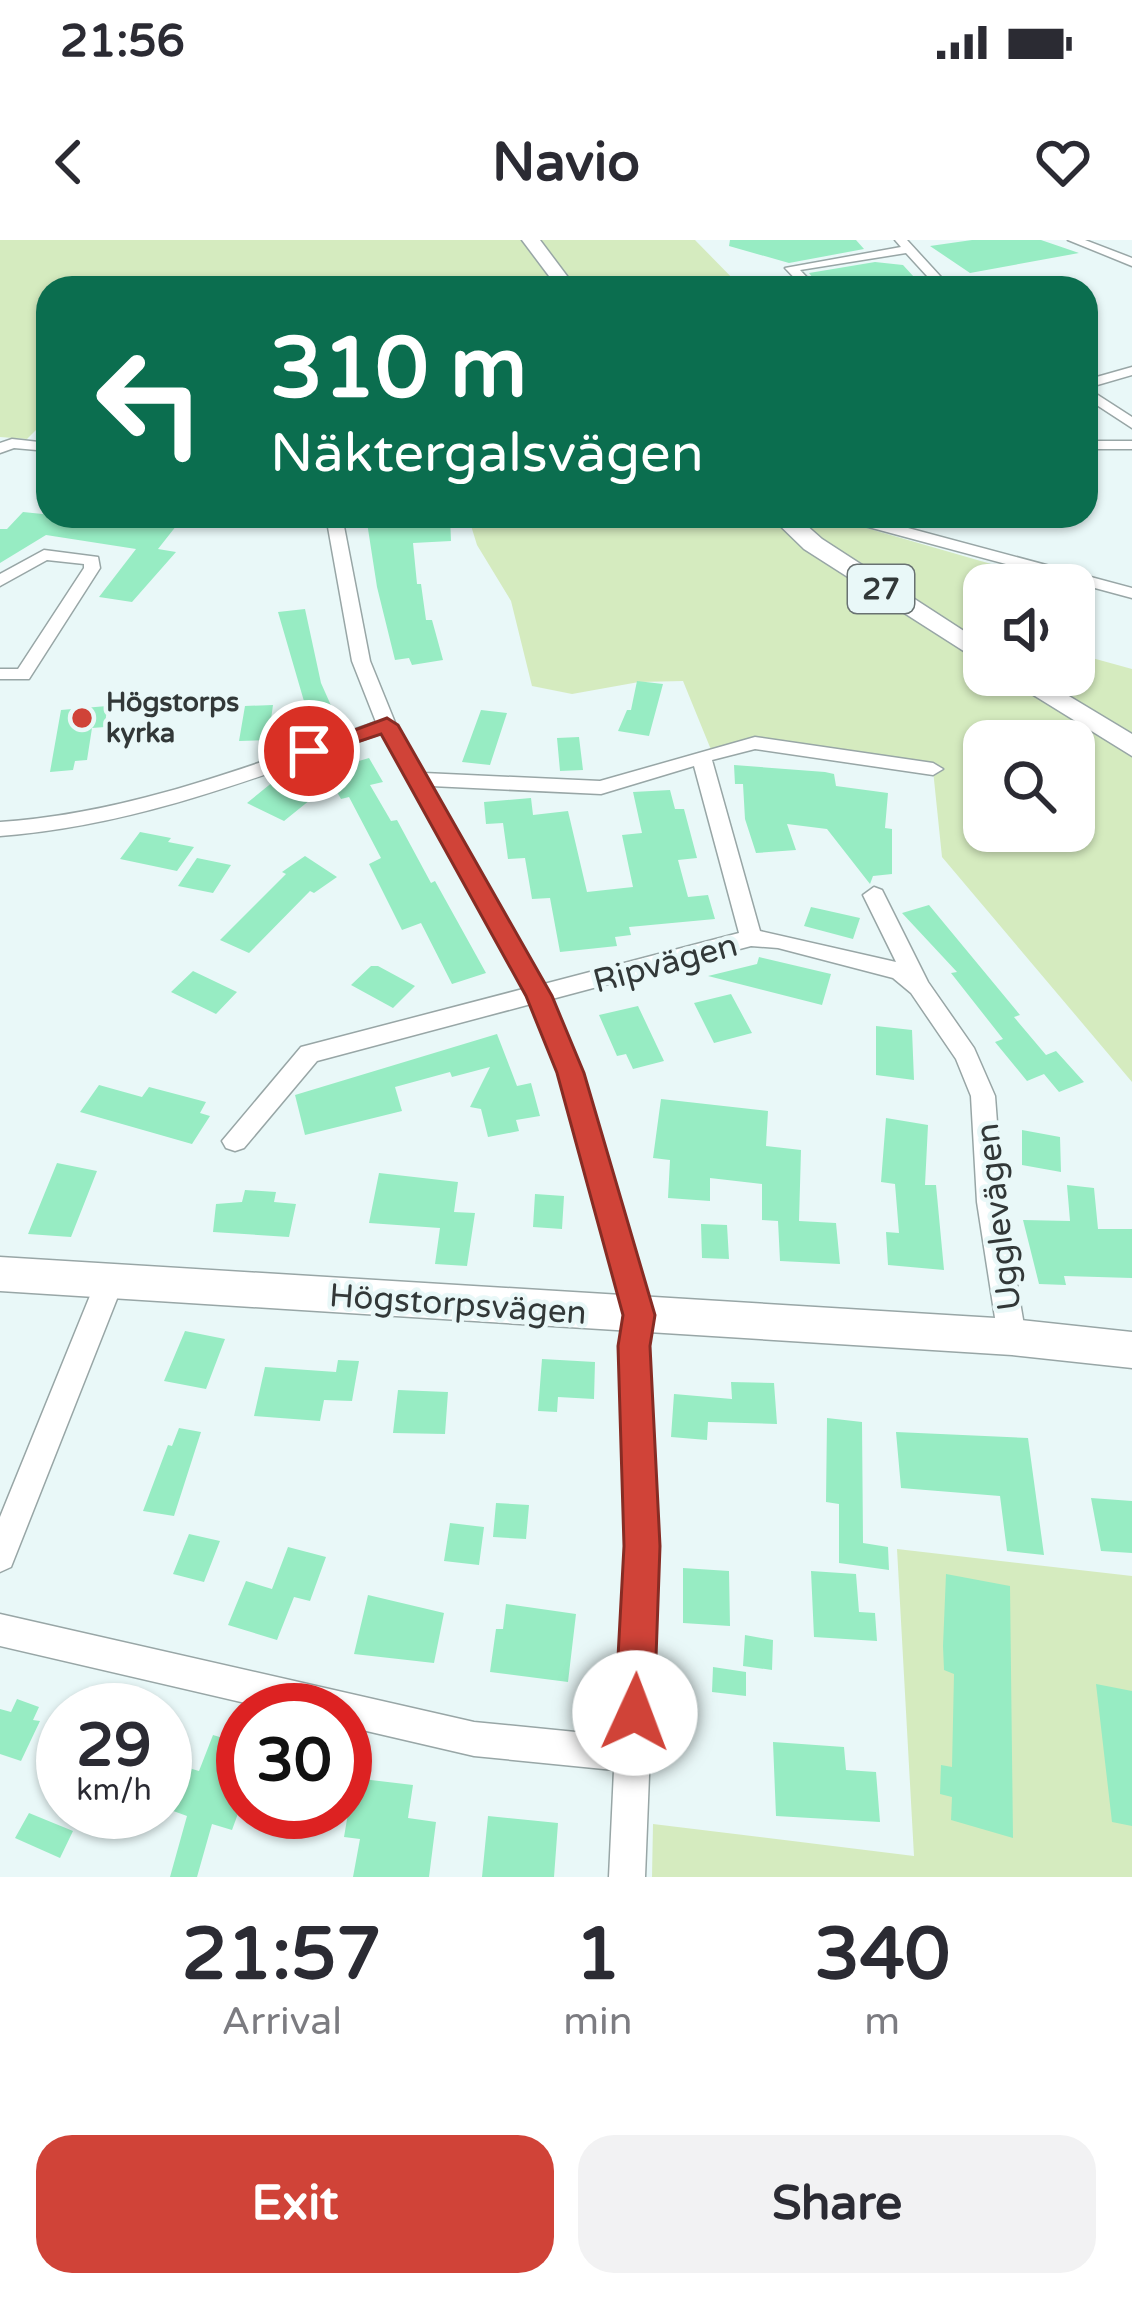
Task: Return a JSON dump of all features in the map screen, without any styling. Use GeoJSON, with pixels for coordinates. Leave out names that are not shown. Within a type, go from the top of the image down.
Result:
{"type":"FeatureCollection","features":[{"type":"Feature","properties":{"kind":"main road"},"geometry":{"type":"LineString","coordinates":[[531,240],[558,276]]}},
{"type":"Feature","properties":{"kind":"main road","name":"27"},"geometry":{"type":"LineString","coordinates":[[795,528],[963,642]]}},
{"type":"Feature","properties":{"kind":"main road"},"geometry":{"type":"LineString","coordinates":[[1049,696],[1132,747]]}},
{"type":"Feature","properties":{"kind":"street"},"geometry":{"type":"LineString","coordinates":[[1075,240],[1132,262]]}},
{"type":"Feature","properties":{"kind":"street"},"geometry":{"type":"LineString","coordinates":[[799,276],[791,268],[905,245],[934,276]]}},
{"type":"Feature","properties":{"kind":"street"},"geometry":{"type":"LineString","coordinates":[[1098,384],[1132,371]]}},
{"type":"Feature","properties":{"kind":"street"},"geometry":{"type":"LineString","coordinates":[[1098,397],[1132,424]]}},
{"type":"Feature","properties":{"kind":"street"},"geometry":{"type":"LineString","coordinates":[[0,449],[12,442],[36,445]]}},
{"type":"Feature","properties":{"kind":"street"},"geometry":{"type":"LineString","coordinates":[[1098,446],[1132,445]]}},
{"type":"Feature","properties":{"kind":"street"},"geometry":{"type":"LineString","coordinates":[[336,528],[361,662],[387,725],[539,996],[589,1131],[639,1315],[634,1346],[642,1546],[627,1877]]}},
{"type":"Feature","properties":{"kind":"street"},"geometry":{"type":"LineString","coordinates":[[889,528],[1132,593]]}},
{"type":"Feature","properties":{"kind":"street"},"geometry":{"type":"LineString","coordinates":[[0,581],[44,555],[92,560],[92,568],[23,675],[0,674]]}},
{"type":"Feature","properties":{"kind":"street"},"geometry":{"type":"LineString","coordinates":[[0,829],[47,828],[153,803],[387,725]]}},
{"type":"Feature","properties":{"kind":"street"},"geometry":{"type":"LineString","coordinates":[[418,779],[601,788],[755,743],[933,770]]}},
{"type":"Feature","properties":{"kind":"street"},"geometry":{"type":"LineString","coordinates":[[708,757],[751,938]]}},
{"type":"Feature","properties":{"kind":"street"},"geometry":{"type":"LineString","coordinates":[[874,895],[919,987]]}},
{"type":"Feature","properties":{"kind":"street","name":"Ripvägen"},"geometry":{"type":"LineString","coordinates":[[235,1141],[309,1054],[751,938],[778,940],[900,973],[919,987]]}},
{"type":"Feature","properties":{"kind":"street","name":"Ugglevägen"},"geometry":{"type":"LineString","coordinates":[[919,987],[966,1055],[983,1096],[990,1202],[1012,1337]]}},
{"type":"Feature","properties":{"kind":"street","name":"Högstorpsvägen"},"geometry":{"type":"LineString","coordinates":[[0,1274],[1012,1337],[1132,1350]]}},
{"type":"Feature","properties":{"kind":"street"},"geometry":{"type":"LineString","coordinates":[[0,1556],[110,1280]]}},
{"type":"Feature","properties":{"kind":"street"},"geometry":{"type":"LineString","coordinates":[[0,1630],[474,1739],[633,1755]]}},
{"type":"Feature","properties":{"kind":"green space"},"geometry":{"type":"Polygon","coordinates":[[[0,240],[695,240],[730,276],[36,276],[36,430],[27,439],[0,437],[0,240]]]}},
{"type":"Feature","properties":{"kind":"green space"},"geometry":{"type":"Polygon","coordinates":[[[472,528],[866,528],[991,564],[963,564],[963,696],[1095,696],[1095,659],[1132,669],[1132,1082],[942,857],[933,770],[755,743],[714,757],[683,681],[639,682],[572,694],[532,686],[511,601],[472,528]]]}},
{"type":"Feature","properties":{"kind":"green space"},"geometry":{"type":"Polygon","coordinates":[[[897,1549],[1132,1576],[1132,1877],[652,1877],[653,1824],[914,1856],[897,1549]]]}},
{"type":"Feature","properties":{"kind":"building"},"geometry":{"type":"Polygon","coordinates":[[[730,240],[856,240],[864,249],[789,263],[729,246],[730,240]]]}},
{"type":"Feature","properties":{"kind":"building"},"geometry":{"type":"Polygon","coordinates":[[[972,240],[1041,240],[1079,253],[970,273],[930,246],[972,240]]]}},
{"type":"Feature","properties":{"kind":"building"},"geometry":{"type":"Polygon","coordinates":[[[875,262],[903,265],[913,276],[811,276],[809,273],[875,262]]]}},
{"type":"Feature","properties":{"kind":"building"},"geometry":{"type":"Polygon","coordinates":[[[23,512],[36,513],[36,528],[175,528],[158,549],[176,552],[132,602],[99,597],[136,549],[46,535],[0,563],[0,529],[7,529],[23,512]]]}},
{"type":"Feature","properties":{"kind":"building"},"geometry":{"type":"Polygon","coordinates":[[[368,528],[450,528],[451,541],[413,543],[426,620],[432,620],[443,660],[412,665],[409,658],[395,660],[368,528]]]}},
{"type":"Feature","properties":{"kind":"building"},"geometry":{"type":"Polygon","coordinates":[[[305,609],[321,683],[333,710],[308,715],[278,612],[305,609]]]}},
{"type":"Feature","properties":{"kind":"building"},"geometry":{"type":"Polygon","coordinates":[[[637,681],[663,684],[649,736],[618,731],[631,710],[637,681]]]}},
{"type":"Feature","properties":{"kind":"building"},"geometry":{"type":"Polygon","coordinates":[[[273,705],[268,740],[239,741],[245,706],[273,705]]]}},
{"type":"Feature","properties":{"kind":"building"},"geometry":{"type":"Polygon","coordinates":[[[107,706],[105,727],[92,728],[87,760],[75,761],[73,770],[50,772],[61,710],[107,706]]]}},
{"type":"Feature","properties":{"kind":"building"},"geometry":{"type":"Polygon","coordinates":[[[481,710],[507,713],[490,765],[462,762],[481,710]]]}},
{"type":"Feature","properties":{"kind":"building"},"geometry":{"type":"Polygon","coordinates":[[[579,737],[583,770],[560,771],[557,738],[579,737]]]}},
{"type":"Feature","properties":{"kind":"building"},"geometry":{"type":"Polygon","coordinates":[[[369,758],[383,782],[370,785],[391,821],[397,820],[431,883],[435,881],[486,973],[452,984],[421,923],[402,930],[369,864],[381,858],[349,797],[341,799],[325,771],[369,758]]]}},
{"type":"Feature","properties":{"kind":"building"},"geometry":{"type":"Polygon","coordinates":[[[320,765],[331,783],[284,821],[247,803],[279,777],[320,765]]]}},
{"type":"Feature","properties":{"kind":"building"},"geometry":{"type":"Polygon","coordinates":[[[734,765],[825,772],[834,774],[836,786],[888,793],[885,828],[892,829],[892,874],[873,876],[870,884],[827,829],[787,824],[796,850],[756,853],[745,819],[743,784],[735,784],[734,765]]]}},
{"type":"Feature","properties":{"kind":"building"},"geometry":{"type":"Polygon","coordinates":[[[670,790],[675,809],[684,809],[697,858],[678,860],[688,897],[708,895],[715,919],[629,927],[631,935],[615,937],[617,946],[560,952],[550,898],[532,899],[525,858],[508,859],[503,823],[486,824],[484,802],[531,798],[533,815],[568,811],[587,892],[633,887],[622,835],[642,833],[633,792],[670,790]]]}},
{"type":"Feature","properties":{"kind":"building"},"geometry":{"type":"Polygon","coordinates":[[[140,832],[194,847],[177,871],[120,859],[140,832]]]}},
{"type":"Feature","properties":{"kind":"building"},"geometry":{"type":"Polygon","coordinates":[[[305,856],[337,877],[314,893],[310,891],[249,953],[220,940],[286,874],[282,872],[305,856]]]}},
{"type":"Feature","properties":{"kind":"building"},"geometry":{"type":"Polygon","coordinates":[[[197,858],[231,865],[213,893],[178,886],[197,858]]]}},
{"type":"Feature","properties":{"kind":"building"},"geometry":{"type":"Polygon","coordinates":[[[929,905],[1020,1015],[1014,1017],[1046,1055],[1056,1051],[1084,1082],[1059,1092],[1044,1074],[1027,1081],[995,1042],[1003,1039],[951,973],[957,972],[902,913],[929,905]]]}},
{"type":"Feature","properties":{"kind":"building"},"geometry":{"type":"Polygon","coordinates":[[[811,907],[860,918],[853,939],[804,926],[811,907]]]}},
{"type":"Feature","properties":{"kind":"building"},"geometry":{"type":"Polygon","coordinates":[[[759,957],[831,974],[822,1005],[708,976],[757,964],[759,957]]]}},
{"type":"Feature","properties":{"kind":"building"},"geometry":{"type":"Polygon","coordinates":[[[371,966],[415,986],[393,1008],[351,985],[371,966]]]}},
{"type":"Feature","properties":{"kind":"building"},"geometry":{"type":"Polygon","coordinates":[[[193,971],[237,992],[216,1014],[171,992],[193,971]]]}},
{"type":"Feature","properties":{"kind":"building"},"geometry":{"type":"Polygon","coordinates":[[[731,994],[752,1033],[714,1043],[694,1003],[731,994]]]}},
{"type":"Feature","properties":{"kind":"building"},"geometry":{"type":"Polygon","coordinates":[[[638,1006],[664,1061],[633,1069],[626,1054],[617,1056],[599,1015],[638,1006]]]}},
{"type":"Feature","properties":{"kind":"building"},"geometry":{"type":"Polygon","coordinates":[[[876,1026],[912,1030],[914,1080],[876,1075],[876,1026]]]}},
{"type":"Feature","properties":{"kind":"building"},"geometry":{"type":"Polygon","coordinates":[[[497,1034],[517,1086],[531,1083],[540,1116],[516,1120],[519,1131],[488,1137],[481,1109],[470,1107],[490,1067],[395,1087],[402,1111],[305,1135],[295,1095],[497,1034]]]}},
{"type":"Feature","properties":{"kind":"building"},"geometry":{"type":"Polygon","coordinates":[[[99,1085],[142,1097],[149,1087],[206,1102],[200,1113],[210,1116],[192,1144],[80,1112],[99,1085]]]}},
{"type":"Feature","properties":{"kind":"building"},"geometry":{"type":"Polygon","coordinates":[[[661,1099],[768,1111],[766,1146],[801,1150],[799,1221],[836,1223],[840,1264],[780,1261],[778,1221],[762,1220],[762,1184],[710,1178],[710,1201],[668,1198],[670,1160],[653,1158],[661,1099]]]}},
{"type":"Feature","properties":{"kind":"building"},"geometry":{"type":"Polygon","coordinates":[[[886,1118],[928,1125],[925,1185],[936,1185],[944,1270],[888,1265],[886,1232],[899,1233],[895,1184],[881,1182],[886,1118]]]}},
{"type":"Feature","properties":{"kind":"building"},"geometry":{"type":"Polygon","coordinates":[[[1022,1130],[1060,1137],[1061,1172],[1022,1165],[1022,1130]]]}},
{"type":"Feature","properties":{"kind":"building"},"geometry":{"type":"Polygon","coordinates":[[[57,1163],[97,1171],[71,1237],[28,1234],[57,1163]]]}},
{"type":"Feature","properties":{"kind":"building"},"geometry":{"type":"Polygon","coordinates":[[[379,1173],[458,1182],[454,1212],[475,1213],[467,1266],[435,1264],[440,1228],[369,1223],[379,1173]]]}},
{"type":"Feature","properties":{"kind":"building"},"geometry":{"type":"Polygon","coordinates":[[[1067,1185],[1094,1188],[1098,1229],[1132,1229],[1132,1278],[1064,1276],[1066,1285],[1039,1284],[1023,1220],[1070,1221],[1067,1185]]]}},
{"type":"Feature","properties":{"kind":"building"},"geometry":{"type":"Polygon","coordinates":[[[245,1190],[276,1192],[274,1202],[296,1204],[289,1237],[213,1232],[216,1204],[242,1202],[245,1190]]]}},
{"type":"Feature","properties":{"kind":"building"},"geometry":{"type":"Polygon","coordinates":[[[535,1194],[564,1196],[562,1229],[533,1227],[535,1194]]]}},
{"type":"Feature","properties":{"kind":"building"},"geometry":{"type":"Polygon","coordinates":[[[701,1224],[727,1225],[729,1259],[702,1258],[701,1224]]]}},
{"type":"Feature","properties":{"kind":"building"},"geometry":{"type":"Polygon","coordinates":[[[185,1331],[225,1339],[206,1389],[164,1381],[185,1331]]]}},
{"type":"Feature","properties":{"kind":"building"},"geometry":{"type":"Polygon","coordinates":[[[542,1359],[595,1362],[594,1399],[558,1397],[557,1412],[538,1411],[542,1359]]]}},
{"type":"Feature","properties":{"kind":"building"},"geometry":{"type":"Polygon","coordinates":[[[338,1360],[359,1361],[352,1401],[324,1400],[320,1421],[254,1416],[265,1367],[336,1372],[338,1360]]]}},
{"type":"Feature","properties":{"kind":"building"},"geometry":{"type":"Polygon","coordinates":[[[731,1382],[774,1383],[777,1424],[708,1422],[707,1440],[671,1437],[674,1394],[732,1399],[731,1382]]]}},
{"type":"Feature","properties":{"kind":"building"},"geometry":{"type":"Polygon","coordinates":[[[398,1390],[448,1392],[445,1434],[393,1433],[398,1390]]]}},
{"type":"Feature","properties":{"kind":"building"},"geometry":{"type":"Polygon","coordinates":[[[827,1418],[862,1422],[863,1543],[888,1547],[889,1570],[839,1563],[839,1504],[826,1502],[827,1418]]]}},
{"type":"Feature","properties":{"kind":"building"},"geometry":{"type":"Polygon","coordinates":[[[179,1428],[201,1432],[174,1516],[143,1511],[168,1445],[172,1446],[179,1428]]]}},
{"type":"Feature","properties":{"kind":"building"},"geometry":{"type":"Polygon","coordinates":[[[896,1432],[1028,1438],[1044,1555],[1007,1551],[1000,1496],[901,1488],[896,1432]]]}},
{"type":"Feature","properties":{"kind":"building"},"geometry":{"type":"Polygon","coordinates":[[[1091,1498],[1132,1501],[1132,1553],[1101,1551],[1091,1498]]]}},
{"type":"Feature","properties":{"kind":"building"},"geometry":{"type":"Polygon","coordinates":[[[496,1503],[529,1505],[526,1539],[493,1537],[496,1503]]]}},
{"type":"Feature","properties":{"kind":"building"},"geometry":{"type":"Polygon","coordinates":[[[450,1523],[484,1527],[479,1565],[444,1561],[450,1523]]]}},
{"type":"Feature","properties":{"kind":"building"},"geometry":{"type":"Polygon","coordinates":[[[189,1534],[220,1541],[204,1582],[173,1574],[189,1534]]]}},
{"type":"Feature","properties":{"kind":"building"},"geometry":{"type":"Polygon","coordinates":[[[288,1547],[326,1557],[310,1601],[294,1597],[277,1640],[228,1625],[246,1581],[272,1589],[288,1547]]]}},
{"type":"Feature","properties":{"kind":"building"},"geometry":{"type":"Polygon","coordinates":[[[683,1568],[729,1571],[730,1626],[683,1623],[683,1568]]]}},
{"type":"Feature","properties":{"kind":"building"},"geometry":{"type":"Polygon","coordinates":[[[811,1571],[856,1574],[859,1612],[875,1613],[877,1641],[814,1637],[811,1571]]]}},
{"type":"Feature","properties":{"kind":"building"},"geometry":{"type":"Polygon","coordinates":[[[946,1574],[1010,1586],[1013,1838],[951,1820],[952,1797],[940,1794],[941,1765],[952,1767],[954,1674],[944,1670],[943,1646],[946,1574]]]}},
{"type":"Feature","properties":{"kind":"building"},"geometry":{"type":"Polygon","coordinates":[[[368,1595],[444,1613],[434,1663],[354,1654],[368,1595]]]}},
{"type":"Feature","properties":{"kind":"building"},"geometry":{"type":"Polygon","coordinates":[[[506,1604],[576,1614],[568,1682],[490,1672],[496,1629],[503,1629],[506,1604]]]}},
{"type":"Feature","properties":{"kind":"building"},"geometry":{"type":"Polygon","coordinates":[[[745,1635],[773,1640],[772,1670],[743,1666],[745,1635]]]}},
{"type":"Feature","properties":{"kind":"building"},"geometry":{"type":"Polygon","coordinates":[[[713,1667],[746,1672],[746,1696],[712,1692],[713,1667]]]}},
{"type":"Feature","properties":{"kind":"building"},"geometry":{"type":"Polygon","coordinates":[[[1096,1684],[1132,1691],[1132,1826],[1112,1822],[1096,1684]]]}},
{"type":"Feature","properties":{"kind":"building"},"geometry":{"type":"Polygon","coordinates":[[[17,1699],[36,1706],[36,1729],[21,1761],[0,1754],[0,1709],[11,1712],[17,1699]]]}},
{"type":"Feature","properties":{"kind":"building"},"geometry":{"type":"Polygon","coordinates":[[[216,1736],[216,1825],[212,1824],[197,1877],[170,1877],[181,1839],[192,1839],[192,1769],[199,1771],[216,1736]]]}},
{"type":"Feature","properties":{"kind":"building"},"geometry":{"type":"Polygon","coordinates":[[[773,1742],[844,1747],[846,1770],[876,1772],[880,1822],[776,1816],[773,1742]]]}},
{"type":"Feature","properties":{"kind":"building"},"geometry":{"type":"Polygon","coordinates":[[[372,1780],[413,1785],[408,1818],[436,1822],[429,1877],[353,1877],[360,1839],[372,1839],[372,1780]]]}},
{"type":"Feature","properties":{"kind":"building"},"geometry":{"type":"Polygon","coordinates":[[[29,1813],[36,1816],[36,1839],[69,1839],[60,1858],[15,1838],[29,1813]]]}},
{"type":"Feature","properties":{"kind":"building"},"geometry":{"type":"Polygon","coordinates":[[[488,1816],[558,1823],[554,1877],[482,1877],[488,1816]]]}},
{"type":"Feature","properties":{"kind":"place","name":"Högstorps kyrka"},"geometry":{"type":"Point","coordinates":[82,718]}},
{"type":"Feature","properties":{"kind":"route"},"geometry":{"type":"LineString","coordinates":[[309,751],[387,725],[539,996],[571,1073],[639,1315],[634,1346],[642,1546],[635,1713]]}}]}
